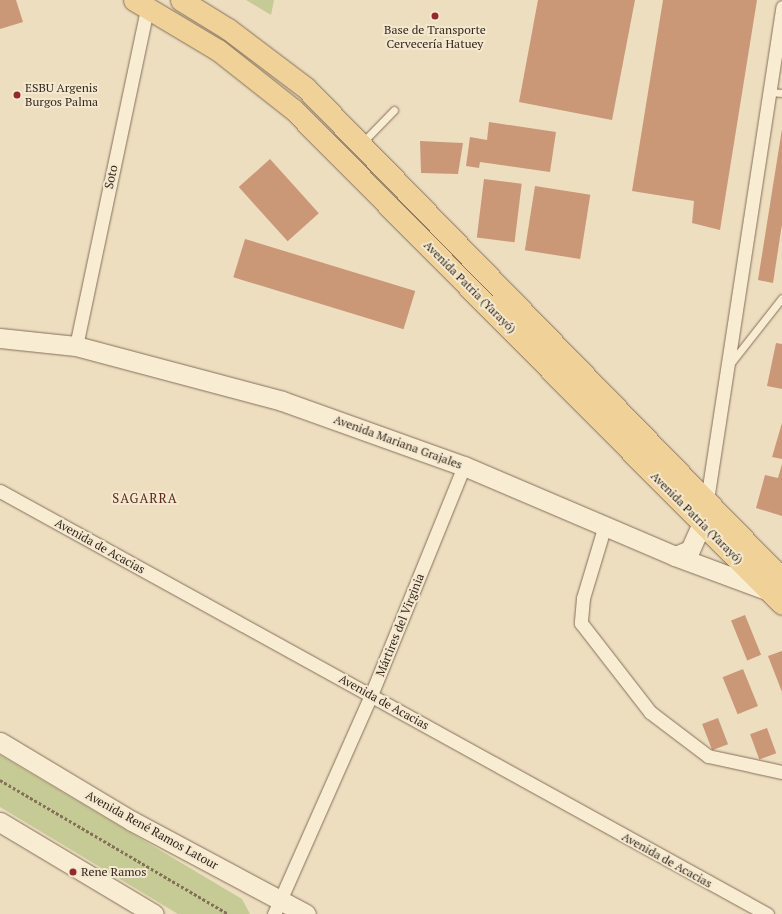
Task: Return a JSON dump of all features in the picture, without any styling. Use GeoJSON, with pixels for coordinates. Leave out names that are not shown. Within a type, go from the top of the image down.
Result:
{"type":"FeatureCollection","features":[{"type":"Feature","properties":{"kind":"main road","name":"Avenida Patria (Yarayó)"},"geometry":{"type":"LineString","coordinates":[[181,0],[228,29],[306,88],[707,500],[779,592]]}},
{"type":"Feature","properties":{"kind":"main road","name":"Avenida Patria (Yarayó)"},"geometry":{"type":"LineString","coordinates":[[140,4],[218,50],[294,110],[702,523],[779,592]]}},
{"type":"Feature","properties":{"kind":"street","name":"Soto"},"geometry":{"type":"LineString","coordinates":[[76,346],[140,4]]}},
{"type":"Feature","properties":{"kind":"street"},"geometry":{"type":"LineString","coordinates":[[707,500],[776,92],[782,6]]}},
{"type":"Feature","properties":{"kind":"street","name":"Avenida Mariana Grajales"},"geometry":{"type":"LineString","coordinates":[[0,338],[76,346],[282,402],[464,466],[675,556],[779,592]]}},
{"type":"Feature","properties":{"kind":"street","name":"Mártires del Virginia"},"geometry":{"type":"LineString","coordinates":[[277,907],[371,695],[464,466]]}},
{"type":"Feature","properties":{"kind":"street","name":"Avenida de Acacias"},"geometry":{"type":"LineString","coordinates":[[0,491],[767,914]]}},
{"type":"Feature","properties":{"kind":"street"},"geometry":{"type":"LineString","coordinates":[[675,556],[690,550],[702,523]]}},
{"type":"Feature","properties":{"kind":"street"},"geometry":{"type":"LineString","coordinates":[[605,525],[583,598],[581,623],[650,712],[708,756],[782,772]]}},
{"type":"Feature","properties":{"kind":"street","name":"Avenida René Ramos Latour"},"geometry":{"type":"LineString","coordinates":[[0,742],[277,907],[306,914]]}},
{"type":"Feature","properties":{"kind":"street"},"geometry":{"type":"LineString","coordinates":[[0,822],[154,914]]}},
{"type":"Feature","properties":{"kind":"lane"},"geometry":{"type":"LineString","coordinates":[[362,144],[394,110]]}},
{"type":"Feature","properties":{"kind":"lane"},"geometry":{"type":"LineString","coordinates":[[730,364],[782,298]]}},
{"type":"Feature","properties":{"kind":"path"},"geometry":{"type":"LineString","coordinates":[[0,780],[228,914]]}},
{"type":"Feature","properties":{"kind":"green space"},"geometry":{"type":"Polygon","coordinates":[[[246,0],[274,0],[271,15],[246,0]]]}},
{"type":"Feature","properties":{"kind":"green space"},"geometry":{"type":"Polygon","coordinates":[[[0,755],[242,899],[250,914],[178,914],[0,807],[0,755]]]}},
{"type":"Feature","properties":{"kind":"building"},"geometry":{"type":"Polygon","coordinates":[[[0,0],[16,0],[23,22],[0,29],[0,0]]]}},
{"type":"Feature","properties":{"kind":"building"},"geometry":{"type":"Polygon","coordinates":[[[538,0],[635,0],[612,120],[519,102],[538,0]]]}},
{"type":"Feature","properties":{"kind":"building"},"geometry":{"type":"Polygon","coordinates":[[[663,0],[757,0],[720,230],[692,223],[694,201],[632,191],[663,0]]]}},
{"type":"Feature","properties":{"kind":"building"},"geometry":{"type":"Polygon","coordinates":[[[489,122],[556,132],[550,172],[480,162],[479,168],[466,166],[470,137],[487,140],[489,122]]]}},
{"type":"Feature","properties":{"kind":"building"},"geometry":{"type":"Polygon","coordinates":[[[782,129],[782,224],[773,283],[758,280],[782,129]]]}},
{"type":"Feature","properties":{"kind":"building"},"geometry":{"type":"Polygon","coordinates":[[[420,141],[463,143],[458,174],[421,173],[420,141]]]}},
{"type":"Feature","properties":{"kind":"building"},"geometry":{"type":"Polygon","coordinates":[[[270,159],[319,213],[288,241],[239,187],[270,159]]]}},
{"type":"Feature","properties":{"kind":"building"},"geometry":{"type":"Polygon","coordinates":[[[484,179],[522,184],[515,242],[477,238],[484,179]]]}},
{"type":"Feature","properties":{"kind":"building"},"geometry":{"type":"Polygon","coordinates":[[[535,186],[590,195],[580,259],[525,250],[535,186]]]}},
{"type":"Feature","properties":{"kind":"building"},"geometry":{"type":"Polygon","coordinates":[[[245,239],[415,291],[404,329],[233,277],[245,239]]]}},
{"type":"Feature","properties":{"kind":"building"},"geometry":{"type":"Polygon","coordinates":[[[776,343],[782,344],[782,389],[767,386],[776,343]]]}},
{"type":"Feature","properties":{"kind":"building"},"geometry":{"type":"Polygon","coordinates":[[[782,423],[782,459],[772,457],[782,423]]]}},
{"type":"Feature","properties":{"kind":"building"},"geometry":{"type":"Polygon","coordinates":[[[782,464],[782,516],[756,508],[765,475],[778,478],[782,464]]]}},
{"type":"Feature","properties":{"kind":"building"},"geometry":{"type":"Polygon","coordinates":[[[745,615],[761,655],[747,660],[731,621],[745,615]]]}},
{"type":"Feature","properties":{"kind":"building"},"geometry":{"type":"Polygon","coordinates":[[[782,651],[782,692],[768,656],[782,651]]]}},
{"type":"Feature","properties":{"kind":"building"},"geometry":{"type":"Polygon","coordinates":[[[743,669],[758,706],[738,714],[723,677],[743,669]]]}},
{"type":"Feature","properties":{"kind":"building"},"geometry":{"type":"Polygon","coordinates":[[[718,718],[728,744],[712,750],[702,724],[718,718]]]}},
{"type":"Feature","properties":{"kind":"building"},"geometry":{"type":"Polygon","coordinates":[[[767,728],[776,753],[759,760],[750,734],[767,728]]]}},
{"type":"Feature","properties":{"kind":"place","name":"Base de Transporte Cervecería Hatuey"},"geometry":{"type":"Point","coordinates":[435,16]}},
{"type":"Feature","properties":{"kind":"place","name":"ESBU Argenis Burgos Palma"},"geometry":{"type":"Point","coordinates":[17,95]}},
{"type":"Feature","properties":{"kind":"place","name":"Rene Ramos"},"geometry":{"type":"Point","coordinates":[73,872]}},
{"type":"Feature","properties":{"kind":"district","name":"SAGARRA"},"geometry":{"type":"Point","coordinates":[145,498]}}]}
